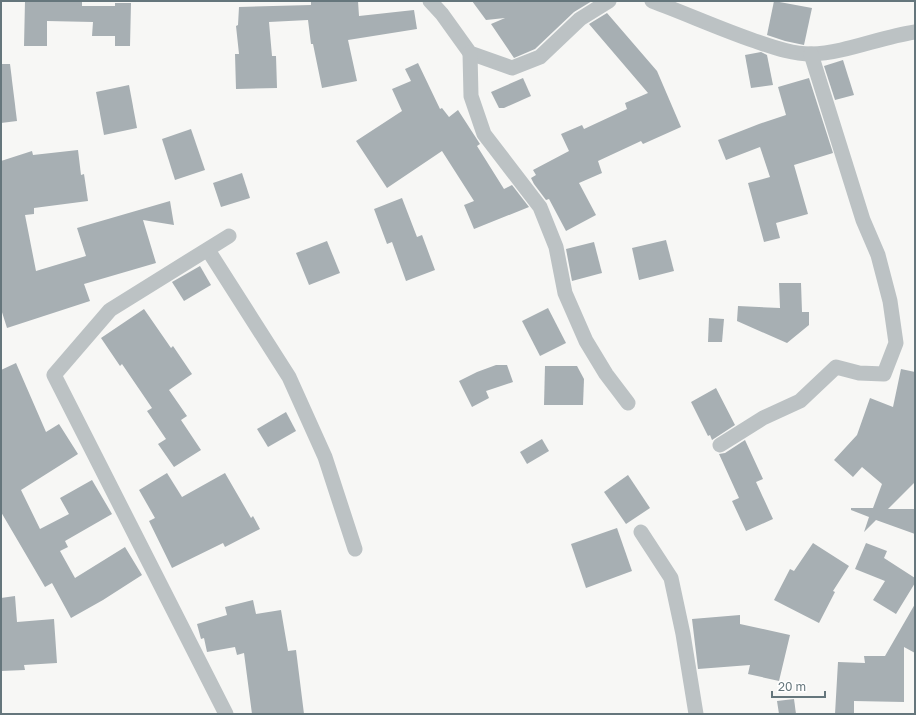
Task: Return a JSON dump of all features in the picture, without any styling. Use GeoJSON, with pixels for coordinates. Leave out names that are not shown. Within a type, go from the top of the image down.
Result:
{"type":"FeatureCollection","features":[{"type":"Feature","properties":{"kind":"street"},"geometry":{"type":"LineString","coordinates":[[430,1],[442,14],[470,53],[471,96],[484,134],[540,207],[556,247],[565,293],[586,341],[606,374],[628,403]]}},
{"type":"Feature","properties":{"kind":"street"},"geometry":{"type":"LineString","coordinates":[[470,53],[512,68],[540,56],[580,19],[609,1]]}},
{"type":"Feature","properties":{"kind":"street"},"geometry":{"type":"LineString","coordinates":[[652,1],[728,32],[784,51],[811,54],[838,50],[915,32]]}},
{"type":"Feature","properties":{"kind":"street"},"geometry":{"type":"LineString","coordinates":[[720,445],[763,418],[800,401],[836,367],[859,373],[884,374],[896,343],[890,301],[878,255],[863,220],[811,54]]}},
{"type":"Feature","properties":{"kind":"street"},"geometry":{"type":"LineString","coordinates":[[226,714],[54,375],[110,310],[229,236]]}},
{"type":"Feature","properties":{"kind":"street"},"geometry":{"type":"LineString","coordinates":[[208,250],[239,301],[289,377],[325,456],[355,549]]}},
{"type":"Feature","properties":{"kind":"street"},"geometry":{"type":"LineString","coordinates":[[641,532],[671,578],[683,634],[696,714]]}},
{"type":"Feature","properties":{"kind":"building"},"geometry":{"type":"Polygon","coordinates":[[[25,1],[82,1],[82,6],[115,6],[115,3],[131,3],[130,46],[115,46],[115,36],[92,36],[93,22],[47,21],[47,46],[24,46],[25,1]]]}},
{"type":"Feature","properties":{"kind":"building"},"geometry":{"type":"Polygon","coordinates":[[[311,1],[358,1],[359,16],[414,10],[417,29],[348,40],[357,81],[322,88],[313,44],[311,44],[308,20],[269,22],[272,56],[276,56],[277,88],[236,89],[235,54],[239,54],[236,26],[238,25],[239,7],[311,5],[311,1]]]}},
{"type":"Feature","properties":{"kind":"building"},"geometry":{"type":"Polygon","coordinates":[[[472,1],[592,1],[574,12],[535,49],[514,58],[491,24],[505,18],[486,20],[472,1]]]}},
{"type":"Feature","properties":{"kind":"building"},"geometry":{"type":"Polygon","coordinates":[[[774,1],[812,8],[804,45],[767,35],[774,1]]]}},
{"type":"Feature","properties":{"kind":"building"},"geometry":{"type":"Polygon","coordinates":[[[607,13],[657,71],[681,127],[643,144],[641,141],[598,161],[602,173],[579,183],[596,215],[566,231],[549,199],[546,200],[534,184],[531,178],[536,175],[533,170],[569,151],[561,134],[582,125],[584,129],[627,109],[625,103],[648,93],[589,24],[607,13]]]}},
{"type":"Feature","properties":{"kind":"building"},"geometry":{"type":"Polygon","coordinates":[[[761,52],[767,55],[773,85],[751,88],[745,55],[761,52]]]}},
{"type":"Feature","properties":{"kind":"building"},"geometry":{"type":"Polygon","coordinates":[[[843,60],[854,95],[835,100],[824,66],[843,60]]]}},
{"type":"Feature","properties":{"kind":"building"},"geometry":{"type":"Polygon","coordinates":[[[418,63],[440,109],[442,108],[449,117],[458,110],[480,144],[477,146],[504,189],[512,185],[529,207],[474,229],[464,205],[474,201],[442,151],[387,188],[356,141],[402,111],[392,89],[411,81],[405,69],[418,63]]]}},
{"type":"Feature","properties":{"kind":"building"},"geometry":{"type":"Polygon","coordinates":[[[1,64],[10,64],[17,121],[1,123],[1,64]]]}},
{"type":"Feature","properties":{"kind":"building"},"geometry":{"type":"Polygon","coordinates":[[[523,78],[531,96],[504,108],[499,108],[491,92],[523,78]]]}},
{"type":"Feature","properties":{"kind":"building"},"geometry":{"type":"Polygon","coordinates":[[[809,78],[833,153],[794,165],[808,214],[776,223],[780,238],[764,242],[748,183],[770,177],[760,147],[726,160],[718,140],[786,115],[778,87],[809,78]]]}},
{"type":"Feature","properties":{"kind":"building"},"geometry":{"type":"Polygon","coordinates":[[[129,85],[137,128],[104,135],[96,92],[129,85]]]}},
{"type":"Feature","properties":{"kind":"building"},"geometry":{"type":"Polygon","coordinates":[[[191,129],[205,170],[175,180],[162,139],[191,129]]]}},
{"type":"Feature","properties":{"kind":"building"},"geometry":{"type":"Polygon","coordinates":[[[78,150],[81,175],[84,174],[88,201],[34,208],[34,214],[25,215],[36,271],[86,256],[77,228],[170,201],[174,225],[143,220],[156,263],[84,284],[90,301],[7,328],[1,309],[1,161],[32,151],[33,155],[78,150]]]}},
{"type":"Feature","properties":{"kind":"building"},"geometry":{"type":"Polygon","coordinates":[[[242,173],[250,198],[221,207],[213,183],[242,173]]]}},
{"type":"Feature","properties":{"kind":"building"},"geometry":{"type":"Polygon","coordinates":[[[402,198],[417,237],[422,235],[435,270],[406,281],[392,242],[387,244],[374,209],[402,198]]]}},
{"type":"Feature","properties":{"kind":"building"},"geometry":{"type":"Polygon","coordinates":[[[666,240],[674,271],[639,280],[632,248],[666,240]]]}},
{"type":"Feature","properties":{"kind":"building"},"geometry":{"type":"Polygon","coordinates":[[[327,241],[340,273],[309,285],[296,253],[327,241]]]}},
{"type":"Feature","properties":{"kind":"building"},"geometry":{"type":"Polygon","coordinates":[[[594,242],[602,273],[572,281],[566,249],[594,242]]]}},
{"type":"Feature","properties":{"kind":"building"},"geometry":{"type":"Polygon","coordinates":[[[200,266],[211,285],[184,301],[172,282],[200,266]]]}},
{"type":"Feature","properties":{"kind":"building"},"geometry":{"type":"Polygon","coordinates":[[[779,283],[801,283],[802,312],[809,312],[809,325],[787,343],[737,321],[738,306],[780,308],[779,283]]]}},
{"type":"Feature","properties":{"kind":"building"},"geometry":{"type":"Polygon","coordinates":[[[548,308],[566,343],[540,356],[522,321],[548,308]]]}},
{"type":"Feature","properties":{"kind":"building"},"geometry":{"type":"Polygon","coordinates":[[[144,309],[171,348],[173,346],[192,374],[169,390],[187,416],[181,420],[201,450],[174,467],[158,444],[166,439],[147,411],[152,408],[122,364],[120,366],[101,338],[144,309]]]}},
{"type":"Feature","properties":{"kind":"building"},"geometry":{"type":"Polygon","coordinates":[[[709,318],[724,319],[722,342],[708,342],[709,318]]]}},
{"type":"Feature","properties":{"kind":"building"},"geometry":{"type":"Polygon","coordinates":[[[16,363],[46,432],[59,424],[78,454],[21,490],[40,529],[69,514],[60,498],[92,480],[112,514],[65,541],[68,547],[60,551],[75,578],[125,547],[142,575],[71,618],[52,583],[45,587],[1,512],[1,370],[16,363]]]}},
{"type":"Feature","properties":{"kind":"building"},"geometry":{"type":"Polygon","coordinates":[[[496,365],[507,365],[513,382],[486,391],[489,398],[472,407],[459,381],[496,365]]]}},
{"type":"Feature","properties":{"kind":"building"},"geometry":{"type":"Polygon","coordinates":[[[545,366],[577,366],[584,379],[583,405],[544,405],[545,366]]]}},
{"type":"Feature","properties":{"kind":"building"},"geometry":{"type":"Polygon","coordinates":[[[901,369],[915,372],[915,482],[888,509],[915,509],[915,534],[876,520],[864,532],[869,517],[851,510],[851,508],[873,508],[882,484],[862,467],[853,477],[834,460],[857,435],[870,398],[893,407],[901,369]]]}},
{"type":"Feature","properties":{"kind":"building"},"geometry":{"type":"Polygon","coordinates":[[[716,388],[735,425],[712,440],[710,435],[708,436],[691,402],[716,388]]]}},
{"type":"Feature","properties":{"kind":"building"},"geometry":{"type":"Polygon","coordinates":[[[286,412],[296,431],[268,447],[257,429],[286,412]]]}},
{"type":"Feature","properties":{"kind":"building"},"geometry":{"type":"Polygon","coordinates":[[[542,439],[549,451],[527,464],[520,452],[542,439]]]}},
{"type":"Feature","properties":{"kind":"building"},"geometry":{"type":"Polygon","coordinates":[[[745,440],[763,479],[756,482],[773,519],[746,531],[732,501],[739,498],[719,454],[725,453],[745,440]]]}},
{"type":"Feature","properties":{"kind":"building"},"geometry":{"type":"Polygon","coordinates":[[[167,473],[182,497],[225,473],[251,518],[253,516],[260,529],[225,547],[223,543],[172,568],[149,521],[155,518],[139,490],[167,473]]]}},
{"type":"Feature","properties":{"kind":"building"},"geometry":{"type":"Polygon","coordinates":[[[628,475],[650,508],[626,524],[604,492],[628,475]]]}},
{"type":"Feature","properties":{"kind":"building"},"geometry":{"type":"Polygon","coordinates":[[[617,528],[632,571],[586,588],[571,544],[617,528]]]}},
{"type":"Feature","properties":{"kind":"building"},"geometry":{"type":"Polygon","coordinates":[[[813,543],[849,566],[833,591],[835,592],[819,623],[774,600],[790,569],[794,571],[813,543]]]}},
{"type":"Feature","properties":{"kind":"building"},"geometry":{"type":"Polygon","coordinates":[[[866,543],[887,551],[884,558],[915,578],[915,583],[896,614],[873,600],[885,581],[855,569],[866,543]]]}},
{"type":"Feature","properties":{"kind":"building"},"geometry":{"type":"Polygon","coordinates":[[[15,596],[17,622],[54,619],[57,663],[24,665],[25,670],[1,671],[1,598],[15,596]]]}},
{"type":"Feature","properties":{"kind":"building"},"geometry":{"type":"Polygon","coordinates":[[[253,600],[256,614],[281,610],[288,651],[296,650],[304,714],[252,714],[244,653],[237,655],[235,647],[207,652],[204,638],[201,639],[197,624],[227,615],[225,607],[253,600]]]}},
{"type":"Feature","properties":{"kind":"building"},"geometry":{"type":"Polygon","coordinates":[[[915,604],[915,653],[904,647],[904,702],[854,701],[854,714],[835,714],[838,662],[865,663],[864,656],[885,656],[915,604]]]}},
{"type":"Feature","properties":{"kind":"building"},"geometry":{"type":"Polygon","coordinates":[[[740,615],[740,624],[790,635],[779,681],[748,674],[750,665],[698,669],[692,619],[740,615]]]}},
{"type":"Feature","properties":{"kind":"building"},"geometry":{"type":"Polygon","coordinates":[[[794,699],[796,714],[779,714],[777,701],[794,699]]]}}]}
